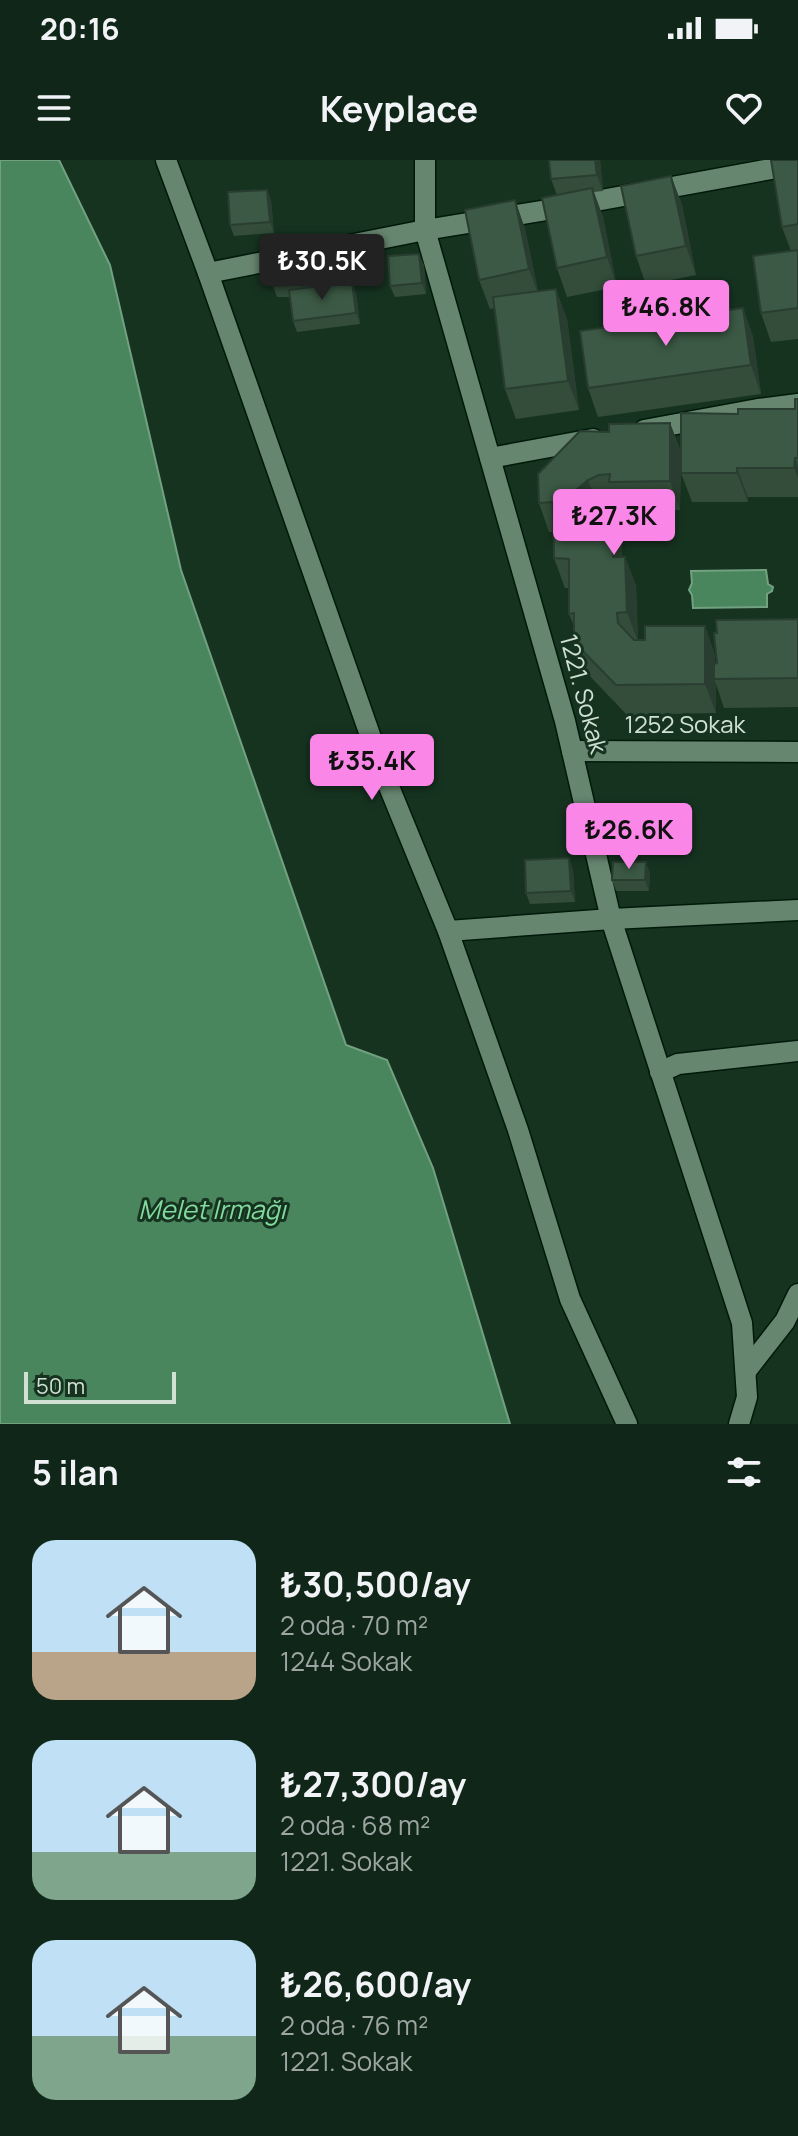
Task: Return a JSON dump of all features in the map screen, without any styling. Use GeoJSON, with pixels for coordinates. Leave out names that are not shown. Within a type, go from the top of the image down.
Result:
{"type":"FeatureCollection","features":[{"type":"Feature","properties":{"kind":"street"},"geometry":{"type":"LineString","coordinates":[[166,160],[383,772],[448,931],[518,1130],[570,1299],[627,1424]]}},
{"type":"Feature","properties":{"kind":"street","name":"1221. Sokak"},"geometry":{"type":"LineString","coordinates":[[425,160],[425,230],[572,751],[611,919],[742,1323],[747,1397],[739,1424]]}},
{"type":"Feature","properties":{"kind":"street"},"geometry":{"type":"LineString","coordinates":[[208,273],[425,230],[798,164]]}},
{"type":"Feature","properties":{"kind":"street"},"geometry":{"type":"LineString","coordinates":[[490,458],[798,404]]}},
{"type":"Feature","properties":{"kind":"street","name":"1252 Sokak"},"geometry":{"type":"LineString","coordinates":[[572,751],[798,752]]}},
{"type":"Feature","properties":{"kind":"street"},"geometry":{"type":"LineString","coordinates":[[448,931],[798,910]]}},
{"type":"Feature","properties":{"kind":"street"},"geometry":{"type":"LineString","coordinates":[[660,1072],[678,1064],[798,1051]]}},
{"type":"Feature","properties":{"kind":"street"},"geometry":{"type":"LineString","coordinates":[[746,1371],[785,1321],[798,1294]]}},
{"type":"Feature","properties":{"kind":"water","name":"Melet Irmağı"},"geometry":{"type":"Polygon","coordinates":[[[0,160],[59,160],[110,265],[181,570],[346,1045],[387,1060],[433,1168],[510,1424],[0,1424],[0,160]]]}},
{"type":"Feature","properties":{"kind":"water"},"geometry":{"type":"Polygon","coordinates":[[[766,570],[768,584],[773,587],[767,594],[767,607],[693,608],[689,590],[691,571],[766,570]]]}},
{"type":"Feature","properties":{"kind":"building"},"geometry":{"type":"Polygon","coordinates":[[[549,160],[595,160],[597,175],[551,179],[549,160]]]}},
{"type":"Feature","properties":{"kind":"building"},"geometry":{"type":"Polygon","coordinates":[[[771,160],[798,160],[798,224],[782,227],[771,160]]]}},
{"type":"Feature","properties":{"kind":"building"},"geometry":{"type":"Polygon","coordinates":[[[671,176],[686,246],[636,256],[621,186],[671,176]]]}},
{"type":"Feature","properties":{"kind":"building"},"geometry":{"type":"Polygon","coordinates":[[[592,188],[607,257],[557,268],[542,198],[592,188]]]}},
{"type":"Feature","properties":{"kind":"building"},"geometry":{"type":"Polygon","coordinates":[[[267,190],[270,222],[230,225],[228,192],[267,190]]]}},
{"type":"Feature","properties":{"kind":"building"},"geometry":{"type":"Polygon","coordinates":[[[515,200],[529,269],[479,280],[465,210],[515,200]]]}},
{"type":"Feature","properties":{"kind":"building"},"geometry":{"type":"Polygon","coordinates":[[[798,250],[798,308],[761,313],[753,256],[798,250]]]}},
{"type":"Feature","properties":{"kind":"building"},"geometry":{"type":"Polygon","coordinates":[[[419,254],[422,283],[390,286],[388,256],[419,254]]]}},
{"type":"Feature","properties":{"kind":"building"},"geometry":{"type":"Polygon","coordinates":[[[309,255],[310,284],[273,286],[272,257],[309,255]]]}},
{"type":"Feature","properties":{"kind":"building"},"geometry":{"type":"Polygon","coordinates":[[[352,282],[356,313],[293,321],[289,290],[352,282]]]}},
{"type":"Feature","properties":{"kind":"building"},"geometry":{"type":"Polygon","coordinates":[[[556,289],[568,381],[505,389],[493,297],[556,289]]]}},
{"type":"Feature","properties":{"kind":"building"},"geometry":{"type":"Polygon","coordinates":[[[743,308],[751,365],[588,388],[580,331],[743,308]]]}},
{"type":"Feature","properties":{"kind":"building"},"geometry":{"type":"Polygon","coordinates":[[[795,399],[798,399],[798,458],[795,458],[794,468],[737,468],[737,473],[681,473],[681,413],[738,414],[738,409],[795,409],[795,399]]]}},
{"type":"Feature","properties":{"kind":"building"},"geometry":{"type":"Polygon","coordinates":[[[670,423],[670,481],[609,482],[610,474],[599,475],[576,490],[576,502],[610,501],[613,557],[625,557],[627,612],[617,613],[618,623],[634,640],[645,640],[645,626],[705,626],[705,684],[616,685],[574,642],[574,613],[569,614],[569,559],[554,558],[553,502],[539,503],[538,474],[580,431],[609,432],[609,424],[670,423]]]}},
{"type":"Feature","properties":{"kind":"building"},"geometry":{"type":"Polygon","coordinates":[[[798,619],[798,678],[714,679],[714,664],[717,663],[716,620],[798,619]]]}},
{"type":"Feature","properties":{"kind":"building"},"geometry":{"type":"Polygon","coordinates":[[[569,858],[571,891],[526,893],[525,860],[569,858]]]}},
{"type":"Feature","properties":{"kind":"building"},"geometry":{"type":"Polygon","coordinates":[[[613,862],[646,862],[645,880],[612,880],[613,862]]]}}]}
